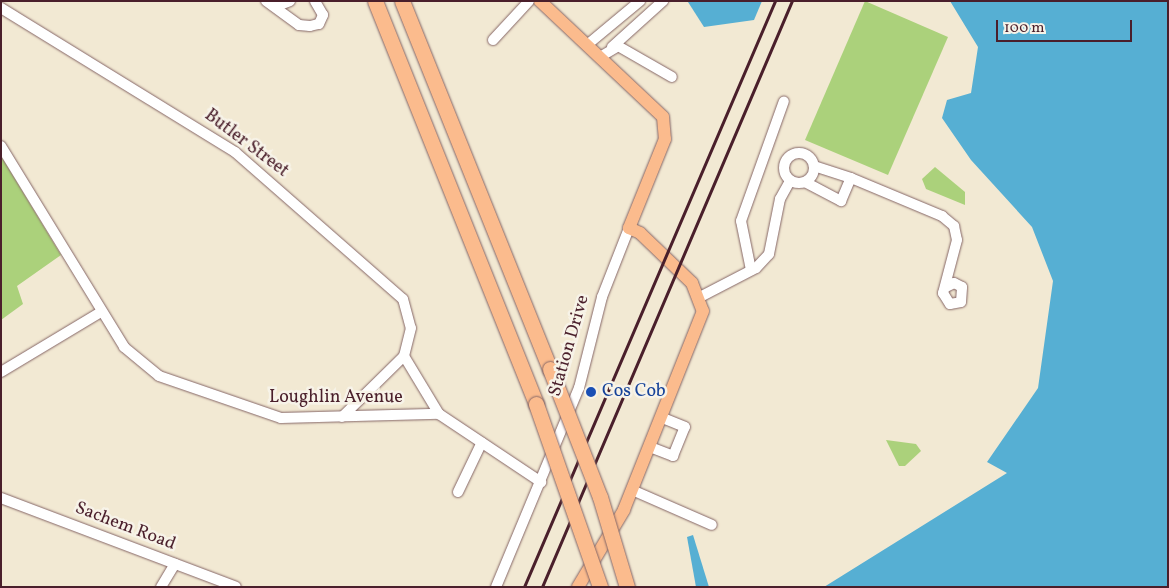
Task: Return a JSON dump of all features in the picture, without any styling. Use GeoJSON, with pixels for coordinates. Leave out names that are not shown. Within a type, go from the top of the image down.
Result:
{"type":"FeatureCollection","features":[{"type":"Feature","properties":{"kind":"highway"},"geometry":{"type":"LineString","coordinates":[[375,1],[536,404],[600,587]]}},
{"type":"Feature","properties":{"kind":"highway"},"geometry":{"type":"LineString","coordinates":[[402,1],[600,497],[627,587]]}},
{"type":"Feature","properties":{"kind":"main road"},"geometry":{"type":"LineString","coordinates":[[540,1],[600,57]]}},
{"type":"Feature","properties":{"kind":"main road","name":"Station Drive"},"geometry":{"type":"LineString","coordinates":[[600,57],[660,113],[665,139],[629,228]]}},
{"type":"Feature","properties":{"kind":"main road"},"geometry":{"type":"LineString","coordinates":[[578,587],[632,490],[702,320],[700,297],[687,278],[640,233],[629,228]]}},
{"type":"Feature","properties":{"kind":"street"},"geometry":{"type":"LineString","coordinates":[[266,1],[277,6],[299,24],[310,26],[319,24],[323,15],[315,1]]}},
{"type":"Feature","properties":{"kind":"street"},"geometry":{"type":"LineString","coordinates":[[277,6],[290,1]]}},
{"type":"Feature","properties":{"kind":"street"},"geometry":{"type":"LineString","coordinates":[[493,40],[529,1]]}},
{"type":"Feature","properties":{"kind":"street"},"geometry":{"type":"LineString","coordinates":[[587,45],[640,1]]}},
{"type":"Feature","properties":{"kind":"street"},"geometry":{"type":"LineString","coordinates":[[600,57],[663,1]]}},
{"type":"Feature","properties":{"kind":"street","name":"Butler Street"},"geometry":{"type":"LineString","coordinates":[[1,8],[220,142],[288,197],[403,299],[411,328],[404,356]]}},
{"type":"Feature","properties":{"kind":"street"},"geometry":{"type":"LineString","coordinates":[[612,47],[672,76]]}},
{"type":"Feature","properties":{"kind":"street"},"geometry":{"type":"LineString","coordinates":[[751,270],[741,221],[784,101]]}},
{"type":"Feature","properties":{"kind":"street","name":"Loughlin Avenue"},"geometry":{"type":"LineString","coordinates":[[1,146],[124,347],[159,376],[262,415],[439,414]]}},
{"type":"Feature","properties":{"kind":"street"},"geometry":{"type":"LineString","coordinates":[[700,297],[751,270],[773,247],[778,204],[790,181],[784,164],[793,154],[809,156],[814,166],[851,178],[942,216],[954,226],[957,240],[949,274],[946,287],[944,300],[955,305],[964,296],[949,274]]}},
{"type":"Feature","properties":{"kind":"street"},"geometry":{"type":"LineString","coordinates":[[805,182],[814,166]]}},
{"type":"Feature","properties":{"kind":"street"},"geometry":{"type":"LineString","coordinates":[[790,181],[805,182],[841,201],[851,178]]}},
{"type":"Feature","properties":{"kind":"street","name":"Station Drive"},"geometry":{"type":"LineString","coordinates":[[496,587],[579,388],[602,297],[629,228]]}},
{"type":"Feature","properties":{"kind":"street"},"geometry":{"type":"LineString","coordinates":[[946,287],[957,284]]}},
{"type":"Feature","properties":{"kind":"street"},"geometry":{"type":"LineString","coordinates":[[1,372],[101,312]]}},
{"type":"Feature","properties":{"kind":"street"},"geometry":{"type":"LineString","coordinates":[[342,416],[404,356],[439,414],[541,482]]}},
{"type":"Feature","properties":{"kind":"street"},"geometry":{"type":"LineString","coordinates":[[650,448],[673,456],[685,427],[663,418]]}},
{"type":"Feature","properties":{"kind":"street"},"geometry":{"type":"LineString","coordinates":[[458,492],[482,442]]}},
{"type":"Feature","properties":{"kind":"street"},"geometry":{"type":"LineString","coordinates":[[632,490],[712,524]]}},
{"type":"Feature","properties":{"kind":"street","name":"Sachem Road"},"geometry":{"type":"LineString","coordinates":[[1,498],[236,587]]}},
{"type":"Feature","properties":{"kind":"street"},"geometry":{"type":"LineString","coordinates":[[161,587],[175,564]]}},
{"type":"Feature","properties":{"kind":"green space"},"geometry":{"type":"Polygon","coordinates":[[[865,1],[948,37],[888,175],[805,140],[865,1]]]}},
{"type":"Feature","properties":{"kind":"green space"},"geometry":{"type":"Polygon","coordinates":[[[1,156],[61,255],[17,286],[23,304],[1,320],[1,156]]]}},
{"type":"Feature","properties":{"kind":"green space"},"geometry":{"type":"Polygon","coordinates":[[[935,167],[965,192],[965,205],[926,189],[922,179],[935,167]]]}},
{"type":"Feature","properties":{"kind":"green space"},"geometry":{"type":"Polygon","coordinates":[[[886,440],[916,444],[921,451],[905,466],[899,466],[886,440]]]}},
{"type":"Feature","properties":{"kind":"water"},"geometry":{"type":"Polygon","coordinates":[[[762,1],[754,20],[704,27],[688,2],[762,1]]]}},
{"type":"Feature","properties":{"kind":"water"},"geometry":{"type":"Polygon","coordinates":[[[950,1],[1168,1],[1168,587],[824,587],[1007,473],[987,462],[1038,388],[1053,281],[1032,227],[971,160],[942,118],[947,100],[971,93],[978,47],[950,1]]]}},
{"type":"Feature","properties":{"kind":"water"},"geometry":{"type":"Polygon","coordinates":[[[693,535],[709,587],[696,587],[687,537],[693,535]]]}},
{"type":"Feature","properties":{"kind":"railway"},"geometry":{"type":"LineString","coordinates":[[524,587],[775,1]]}},
{"type":"Feature","properties":{"kind":"railway"},"geometry":{"type":"LineString","coordinates":[[542,587],[792,1]]}},
{"type":"Feature","properties":{"kind":"place","name":"Cos Cob"},"geometry":{"type":"Point","coordinates":[591,392]}}]}
